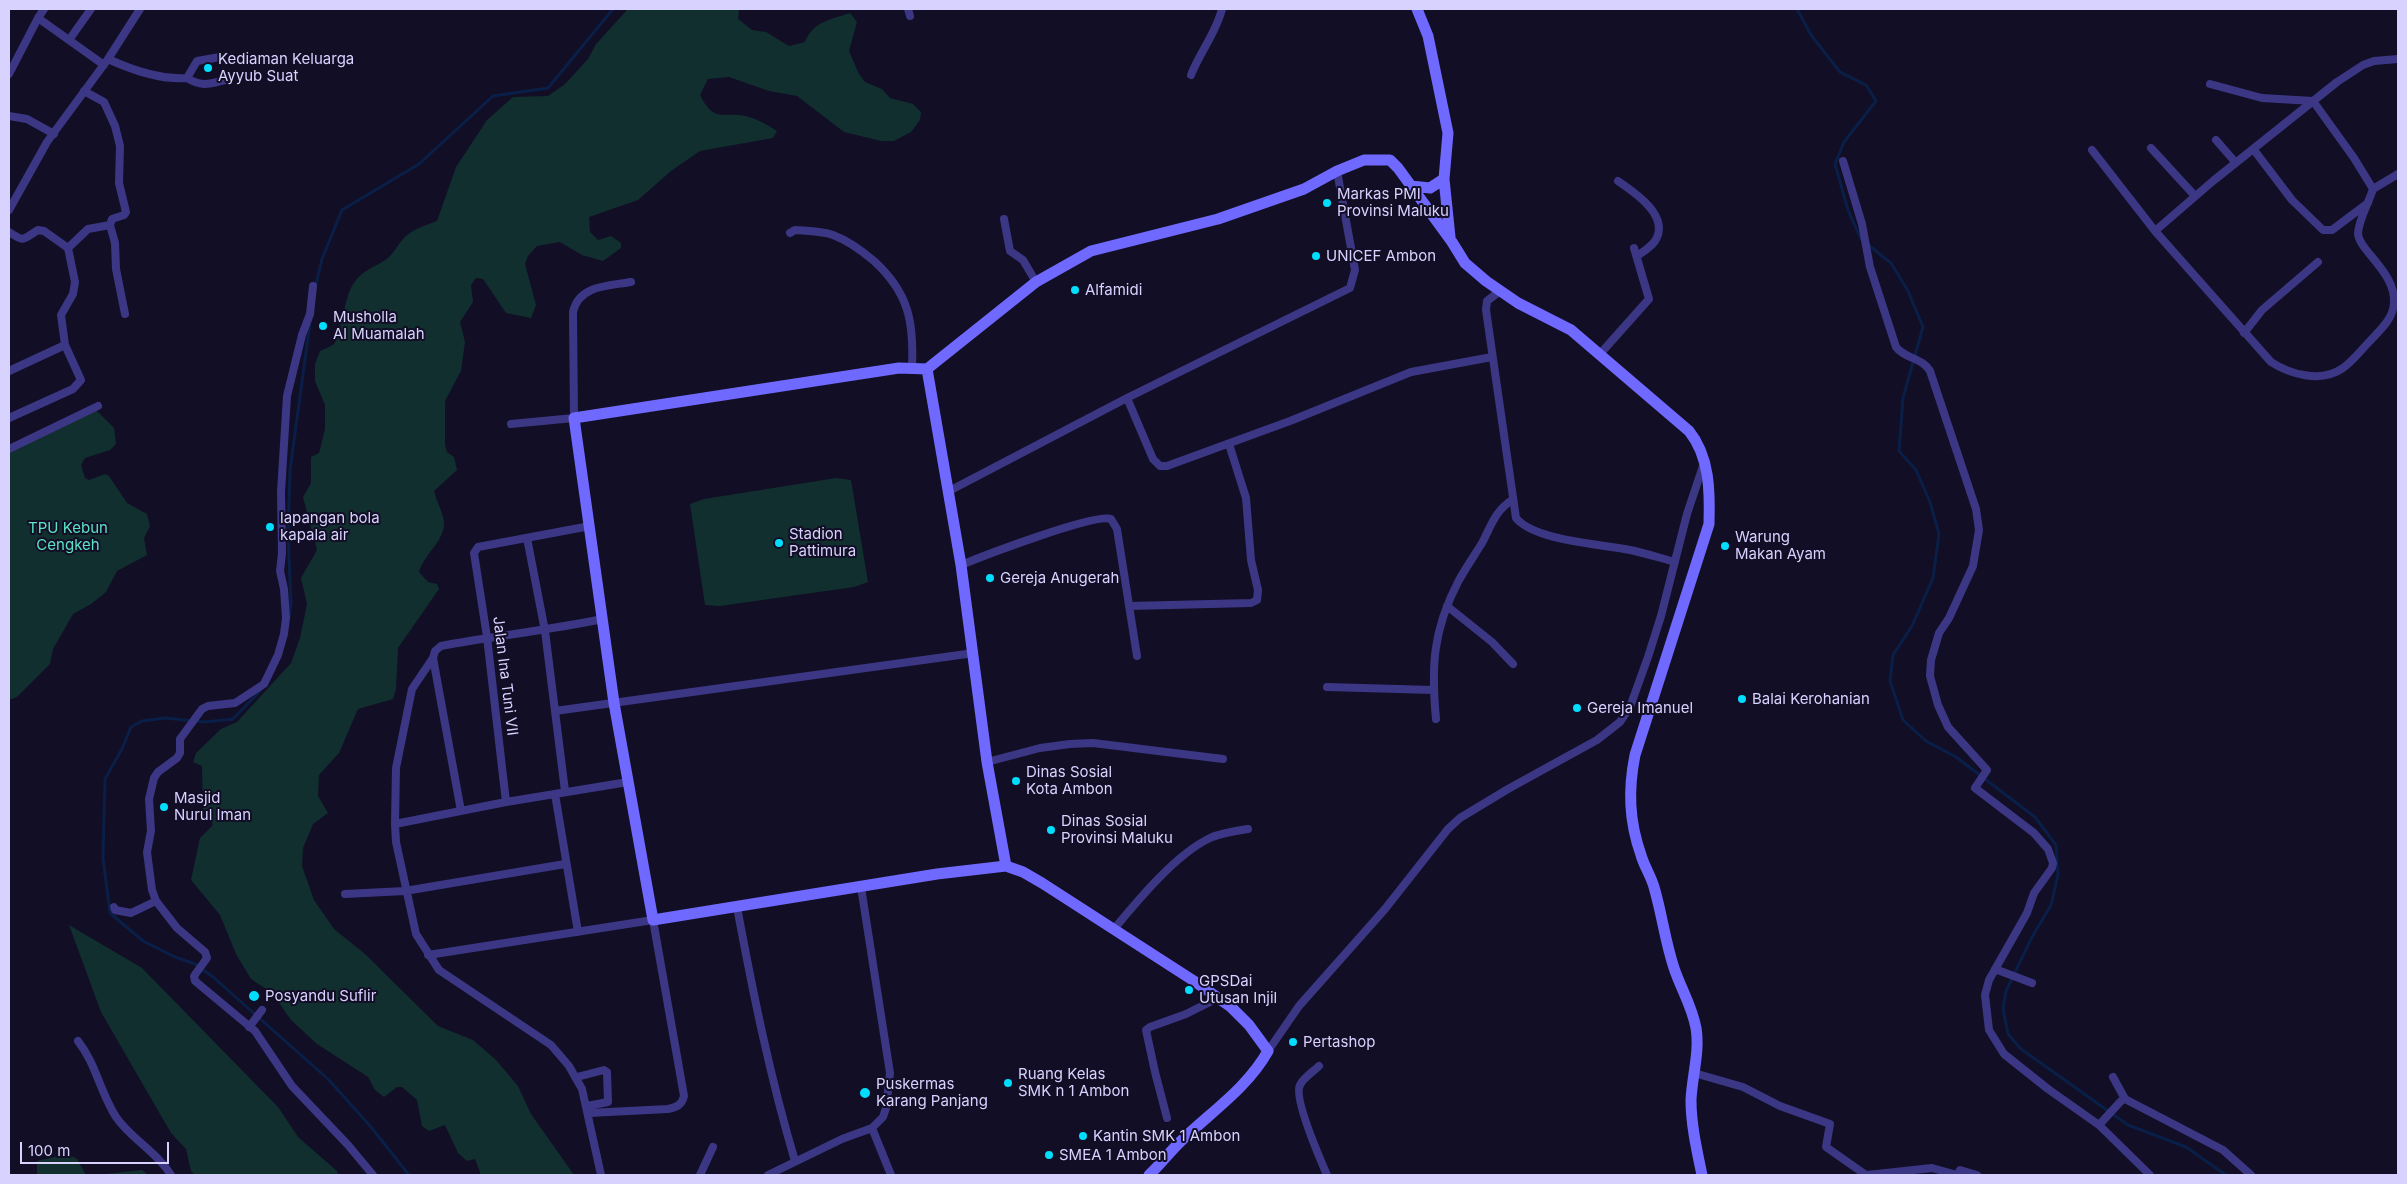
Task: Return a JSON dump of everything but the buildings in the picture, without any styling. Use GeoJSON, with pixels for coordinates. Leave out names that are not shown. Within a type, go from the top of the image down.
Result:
{"type":"FeatureCollection","features":[{"type":"Feature","properties":{"kind":"street"},"geometry":{"type":"LineString","coordinates":[[9,74],[44,9]]}},
{"type":"Feature","properties":{"kind":"street"},"geometry":{"type":"LineString","coordinates":[[69,40],[91,9]]}},
{"type":"Feature","properties":{"kind":"street"},"geometry":{"type":"LineString","coordinates":[[9,210],[54,134],[106,62],[140,9]]}},
{"type":"Feature","properties":{"kind":"street"},"geometry":{"type":"LineString","coordinates":[[1191,75],[1200,52],[1210,38],[1222,9]]}},
{"type":"Feature","properties":{"kind":"street"},"geometry":{"type":"LineString","coordinates":[[1417,9],[1428,36],[1448,133],[1444,179],[1448,227],[1452,242]]}},
{"type":"Feature","properties":{"kind":"street"},"geometry":{"type":"LineString","coordinates":[[38,18],[69,40],[106,62],[165,77],[187,78],[196,84],[205,85],[225,80]]}},
{"type":"Feature","properties":{"kind":"street"},"geometry":{"type":"LineString","coordinates":[[187,78],[197,61],[220,57]]}},
{"type":"Feature","properties":{"kind":"street"},"geometry":{"type":"LineString","coordinates":[[2155,231],[2195,196],[2313,101],[2363,66],[2383,60],[2398,59]]}},
{"type":"Feature","properties":{"kind":"street"},"geometry":{"type":"LineString","coordinates":[[2210,84],[2262,98],[2313,101]]}},
{"type":"Feature","properties":{"kind":"street"},"geometry":{"type":"LineString","coordinates":[[84,91],[104,102],[119,138],[118,175],[126,212],[124,215],[112,219],[110,225],[115,243],[116,269],[126,314]]}},
{"type":"Feature","properties":{"kind":"street"},"geometry":{"type":"LineString","coordinates":[[2313,101],[2354,158],[2373,189]]}},
{"type":"Feature","properties":{"kind":"street"},"geometry":{"type":"LineString","coordinates":[[9,116],[27,120],[54,134]]}},
{"type":"Feature","properties":{"kind":"street"},"geometry":{"type":"LineString","coordinates":[[2216,140],[2236,163]]}},
{"type":"Feature","properties":{"kind":"street"},"geometry":{"type":"LineString","coordinates":[[2151,148],[2195,196]]}},
{"type":"Feature","properties":{"kind":"street"},"geometry":{"type":"LineString","coordinates":[[2092,150],[2155,231],[2271,362],[2287,370],[2312,376],[2328,374],[2344,368],[2390,319],[2394,300],[2389,280],[2359,236],[2359,228],[2373,189],[2398,174]]}},
{"type":"Feature","properties":{"kind":"street"},"geometry":{"type":"LineString","coordinates":[[2254,150],[2292,200],[2323,230],[2332,230],[2369,202]]}},
{"type":"Feature","properties":{"kind":"street"},"geometry":{"type":"LineString","coordinates":[[511,424],[574,418],[790,384],[912,368],[927,369],[1036,282],[1091,251],[1218,219],[1304,189],[1338,170],[1364,160],[1390,160],[1452,242],[1465,263],[1500,291],[1572,330],[1689,431],[1699,444],[1705,462],[1710,513],[1708,531],[1635,755],[1630,780],[1630,810],[1633,828],[1641,856],[1654,885],[1664,935],[1674,970],[1692,1011],[1698,1045],[1691,1101],[1693,1126],[1702,1175]]}},
{"type":"Feature","properties":{"kind":"street"},"geometry":{"type":"LineString","coordinates":[[1844,161],[1864,234],[1866,249],[1896,347],[1902,353],[1929,368],[1976,510],[1978,530],[1973,566],[1949,618],[1939,633],[1931,660],[1930,676],[1938,706],[1948,728],[1987,771],[1975,787],[2034,833],[2048,849],[2053,863],[2052,868],[2034,893],[2027,914],[1989,980],[1986,995],[1989,1030],[2004,1054],[2048,1089],[2102,1122],[2150,1175]]}},
{"type":"Feature","properties":{"kind":"street"},"geometry":{"type":"LineString","coordinates":[[949,491],[1127,398],[1350,288],[1355,270],[1338,170]]}},
{"type":"Feature","properties":{"kind":"street"},"geometry":{"type":"LineString","coordinates":[[1411,186],[1430,188],[1444,179]]}},
{"type":"Feature","properties":{"kind":"street"},"geometry":{"type":"LineString","coordinates":[[1618,180],[1645,201],[1656,220],[1658,230],[1654,243],[1637,256]]}},
{"type":"Feature","properties":{"kind":"street"},"geometry":{"type":"LineString","coordinates":[[1004,218],[1010,251],[1023,260],[1036,282]]}},
{"type":"Feature","properties":{"kind":"street"},"geometry":{"type":"LineString","coordinates":[[68,248],[88,229],[110,225]]}},
{"type":"Feature","properties":{"kind":"street"},"geometry":{"type":"LineString","coordinates":[[9,232],[20,240],[26,240],[38,230],[44,231],[68,248],[75,282],[74,294],[61,315],[65,345],[80,377],[80,383],[73,389],[9,418]]}},
{"type":"Feature","properties":{"kind":"street"},"geometry":{"type":"LineString","coordinates":[[790,233],[795,230],[830,234],[845,240],[861,250],[890,275],[898,287],[907,308],[913,340],[912,368]]}},
{"type":"Feature","properties":{"kind":"street"},"geometry":{"type":"LineString","coordinates":[[1600,354],[1649,299],[1634,248]]}},
{"type":"Feature","properties":{"kind":"street"},"geometry":{"type":"LineString","coordinates":[[2244,333],[2272,301],[2318,262]]}},
{"type":"Feature","properties":{"kind":"street"},"geometry":{"type":"LineString","coordinates":[[588,1110],[675,1108],[683,1101],[684,1096],[614,703],[574,418],[573,312],[576,301],[579,296],[592,289],[631,282]]}},
{"type":"Feature","properties":{"kind":"street"},"geometry":{"type":"LineString","coordinates":[[313,286],[310,314],[299,345],[287,396],[281,492],[282,553],[280,571],[284,589],[286,618],[280,648],[264,684],[235,703],[208,706],[202,709],[180,739],[180,753],[177,758],[158,772],[154,778],[149,799],[151,831],[147,852],[152,890],[156,902],[177,928],[205,952],[207,958],[194,976],[195,981],[252,1024],[292,1086],[348,1145],[373,1175]]}},
{"type":"Feature","properties":{"kind":"street"},"geometry":{"type":"LineString","coordinates":[[1500,291],[1490,298],[1486,305],[1512,500],[1518,520],[1538,531],[1675,562]]}},
{"type":"Feature","properties":{"kind":"street"},"geometry":{"type":"LineString","coordinates":[[9,371],[65,345]]}},
{"type":"Feature","properties":{"kind":"street"},"geometry":{"type":"LineString","coordinates":[[1127,398],[1154,459],[1160,466],[1167,466],[1229,444],[1411,372],[1492,357]]}},
{"type":"Feature","properties":{"kind":"street"},"geometry":{"type":"LineString","coordinates":[[927,369],[961,565],[987,762],[1006,866]]}},
{"type":"Feature","properties":{"kind":"street"},"geometry":{"type":"LineString","coordinates":[[9,449],[98,406]]}},
{"type":"Feature","properties":{"kind":"street"},"geometry":{"type":"LineString","coordinates":[[1129,606],[1252,603],[1257,600],[1258,590],[1250,560],[1246,498],[1229,444]]}},
{"type":"Feature","properties":{"kind":"street"},"geometry":{"type":"LineString","coordinates":[[1149,1175],[1178,1144],[1245,1084],[1259,1067],[1299,1006],[1385,909],[1448,829],[1460,818],[1508,788],[1604,735],[1620,722],[1630,707],[1639,685],[1687,514],[1705,462]]}},
{"type":"Feature","properties":{"kind":"street"},"geometry":{"type":"LineString","coordinates":[[1436,719],[1433,690],[1434,646],[1458,582],[1499,509],[1512,500]]}},
{"type":"Feature","properties":{"kind":"street"},"geometry":{"type":"LineString","coordinates":[[961,565],[1078,524],[1107,517],[1114,522],[1117,529],[1137,656]]}},
{"type":"Feature","properties":{"kind":"street"},"geometry":{"type":"LineString","coordinates":[[565,791],[545,631],[527,538],[590,526]]}},
{"type":"Feature","properties":{"kind":"street","name":"Jalan Ina Tuni VII"},"geometry":{"type":"LineString","coordinates":[[506,802],[487,637],[474,553],[478,547],[527,538]]}},
{"type":"Feature","properties":{"kind":"street"},"geometry":{"type":"LineString","coordinates":[[1448,606],[1492,642],[1512,664]]}},
{"type":"Feature","properties":{"kind":"street"},"geometry":{"type":"LineString","coordinates":[[601,1175],[588,1110],[577,1077],[551,1045],[439,970],[428,955],[416,934],[405,891],[394,824],[396,768],[412,689],[435,651],[441,646],[487,637],[545,631],[602,619]]}},
{"type":"Feature","properties":{"kind":"street"},"geometry":{"type":"LineString","coordinates":[[556,711],[974,653]]}},
{"type":"Feature","properties":{"kind":"street"},"geometry":{"type":"LineString","coordinates":[[432,658],[461,811]]}},
{"type":"Feature","properties":{"kind":"street"},"geometry":{"type":"LineString","coordinates":[[1327,687],[1433,690]]}},
{"type":"Feature","properties":{"kind":"street"},"geometry":{"type":"LineString","coordinates":[[987,762],[1040,748],[1070,744],[1093,744],[1223,759]]}},
{"type":"Feature","properties":{"kind":"street"},"geometry":{"type":"LineString","coordinates":[[394,824],[565,791],[628,782]]}},
{"type":"Feature","properties":{"kind":"street"},"geometry":{"type":"LineString","coordinates":[[555,794],[565,864],[578,932]]}},
{"type":"Feature","properties":{"kind":"street"},"geometry":{"type":"LineString","coordinates":[[1114,929],[1152,887],[1196,846],[1211,838],[1248,829]]}},
{"type":"Feature","properties":{"kind":"street"},"geometry":{"type":"LineString","coordinates":[[345,894],[405,891],[565,864]]}},
{"type":"Feature","properties":{"kind":"street"},"geometry":{"type":"LineString","coordinates":[[428,955],[1006,866],[1023,872],[1042,883],[1218,998],[1249,1025],[1268,1051]]}},
{"type":"Feature","properties":{"kind":"street"},"geometry":{"type":"LineString","coordinates":[[768,1175],[842,1139],[872,1128],[883,1117],[886,1108],[890,1073],[861,887]]}},
{"type":"Feature","properties":{"kind":"street"},"geometry":{"type":"LineString","coordinates":[[117,909],[131,913],[156,902]]}},
{"type":"Feature","properties":{"kind":"street"},"geometry":{"type":"LineString","coordinates":[[737,907],[760,1031],[778,1105],[795,1161]]}},
{"type":"Feature","properties":{"kind":"street"},"geometry":{"type":"LineString","coordinates":[[1995,969],[2032,983]]}},
{"type":"Feature","properties":{"kind":"street"},"geometry":{"type":"LineString","coordinates":[[1167,1118],[1151,1058],[1146,1030],[1186,1014],[1218,998]]}},
{"type":"Feature","properties":{"kind":"street"},"geometry":{"type":"LineString","coordinates":[[252,1024],[261,1011]]}},
{"type":"Feature","properties":{"kind":"street"},"geometry":{"type":"LineString","coordinates":[[78,1041],[89,1055],[116,1116],[130,1133],[164,1164],[171,1175]]}},
{"type":"Feature","properties":{"kind":"street"},"geometry":{"type":"LineString","coordinates":[[1319,1066],[1300,1085],[1299,1096],[1315,1147],[1327,1175]]}},
{"type":"Feature","properties":{"kind":"street"},"geometry":{"type":"LineString","coordinates":[[577,1077],[604,1070],[607,1072],[608,1102],[588,1110]]}},
{"type":"Feature","properties":{"kind":"street"},"geometry":{"type":"LineString","coordinates":[[1694,1073],[1743,1088],[1780,1106],[1830,1124],[1826,1147],[1866,1175],[1932,1168],[1957,1175],[1960,1170],[1977,1175]]}},
{"type":"Feature","properties":{"kind":"street"},"geometry":{"type":"LineString","coordinates":[[2113,1077],[2123,1101],[2222,1150],[2251,1175]]}},
{"type":"Feature","properties":{"kind":"street"},"geometry":{"type":"LineString","coordinates":[[2102,1122],[2123,1101]]}},
{"type":"Feature","properties":{"kind":"street"},"geometry":{"type":"LineString","coordinates":[[872,1128],[891,1175]]}},
{"type":"Feature","properties":{"kind":"street"},"geometry":{"type":"LineString","coordinates":[[700,1175],[714,1147]]}},
{"type":"Feature","properties":{"kind":"green space"},"geometry":{"type":"Polygon","coordinates":[[[628,9],[739,9],[738,19],[752,30],[766,32],[789,46],[805,42],[812,30],[823,22],[850,13],[857,22],[849,51],[859,74],[865,82],[882,89],[890,98],[913,104],[921,112],[920,120],[911,132],[894,141],[881,141],[844,132],[797,96],[769,91],[729,77],[708,79],[700,95],[710,110],[721,115],[740,115],[760,121],[777,131],[773,138],[700,151],[671,171],[638,200],[589,217],[590,232],[598,240],[611,236],[621,243],[621,248],[603,261],[582,255],[560,242],[537,246],[528,256],[525,264],[536,305],[531,318],[506,313],[483,279],[476,278],[471,285],[473,302],[460,322],[465,342],[461,371],[445,401],[445,445],[447,452],[454,457],[457,470],[434,491],[444,522],[443,529],[419,572],[428,582],[437,584],[439,589],[398,648],[396,689],[393,699],[358,709],[339,753],[319,775],[318,796],[328,813],[313,824],[303,848],[302,866],[314,900],[334,929],[365,954],[438,1026],[473,1040],[496,1060],[518,1086],[531,1114],[574,1175],[481,1175],[475,1159],[467,1161],[458,1153],[445,1125],[429,1131],[422,1126],[417,1100],[402,1087],[397,1087],[384,1097],[375,1090],[368,1077],[317,1044],[291,1020],[272,993],[251,979],[236,954],[220,915],[191,880],[200,838],[213,825],[209,813],[203,810],[202,766],[193,762],[196,753],[221,729],[237,722],[291,663],[300,638],[307,604],[301,578],[317,550],[303,497],[311,483],[311,457],[319,453],[325,429],[325,405],[315,381],[315,364],[320,351],[336,341],[349,291],[362,274],[389,257],[410,233],[437,221],[456,167],[487,120],[513,97],[548,96],[565,84],[588,59],[596,44],[628,9]]]}},
{"type":"Feature","properties":{"kind":"green space","name":"TPU Kebun Cengkeh"},"geometry":{"type":"Polygon","coordinates":[[[96,410],[114,428],[116,444],[110,450],[85,458],[81,465],[85,478],[89,480],[105,474],[109,476],[127,503],[147,514],[150,526],[144,538],[147,555],[117,571],[106,592],[91,604],[73,614],[53,649],[50,664],[17,697],[9,700],[9,451],[96,410]]]}},
{"type":"Feature","properties":{"kind":"green space"},"geometry":{"type":"Polygon","coordinates":[[[836,478],[851,480],[868,582],[854,587],[720,606],[705,605],[690,504],[704,499],[836,478]]]}},
{"type":"Feature","properties":{"kind":"green space"},"geometry":{"type":"Polygon","coordinates":[[[69,925],[142,968],[278,1107],[298,1137],[337,1171],[338,1175],[195,1175],[191,1171],[186,1149],[171,1133],[101,1012],[69,925]]]}},
{"type":"Feature","properties":{"kind":"green space"},"geometry":{"type":"Polygon","coordinates":[[[68,1154],[77,1159],[86,1175],[37,1175],[37,1161],[68,1154]]]}},
{"type":"Feature","properties":{"kind":"green space"},"geometry":{"type":"Polygon","coordinates":[[[142,1170],[148,1175],[102,1175],[106,1174],[142,1170]]]}},
{"type":"Feature","properties":{"kind":"waterway"},"geometry":{"type":"LineString","coordinates":[[315,288],[322,259],[342,210],[419,164],[493,96],[548,88],[613,9]]}},
{"type":"Feature","properties":{"kind":"waterway"},"geometry":{"type":"LineString","coordinates":[[1797,9],[1811,35],[1840,72],[1866,85],[1876,101],[1844,142],[1835,164],[1848,210],[1861,239],[1891,263],[1908,291],[1923,327],[1903,398],[1899,451],[1916,470],[1930,502],[1939,534],[1933,578],[1912,626],[1893,655],[1890,681],[1903,720],[1926,741],[1956,757],[2035,817],[2056,845],[2058,875],[2051,905],[2032,937],[2006,991],[2003,1009],[2008,1034],[2021,1049],[2128,1125],[2186,1147],[2226,1175]]}},
{"type":"Feature","properties":{"kind":"waterway"},"geometry":{"type":"LineString","coordinates":[[289,618],[291,603],[288,533],[290,470],[310,323]]}},
{"type":"Feature","properties":{"kind":"waterway"},"geometry":{"type":"LineString","coordinates":[[261,690],[233,719],[205,722],[165,718],[142,721],[131,727],[122,749],[105,779],[103,858],[110,913],[143,941],[175,957],[195,964],[213,977],[328,1079],[371,1127],[409,1175]]}},
{"type":"Feature","properties":{"kind":"place","name":"Kediaman Keluarga Ayyub Suat"},"geometry":{"type":"Point","coordinates":[208,68]}},
{"type":"Feature","properties":{"kind":"place","name":"Markas PMI Provinsi Maluku"},"geometry":{"type":"Point","coordinates":[1327,203]}},
{"type":"Feature","properties":{"kind":"place","name":"UNICEF Ambon"},"geometry":{"type":"Point","coordinates":[1316,256]}},
{"type":"Feature","properties":{"kind":"place","name":"Alfamidi"},"geometry":{"type":"Point","coordinates":[1075,290]}},
{"type":"Feature","properties":{"kind":"place","name":"Musholla Al Muamalah"},"geometry":{"type":"Point","coordinates":[323,326]}},
{"type":"Feature","properties":{"kind":"place","name":"lapangan bola kapala air"},"geometry":{"type":"Point","coordinates":[270,527]}},
{"type":"Feature","properties":{"kind":"place","name":"Stadion Pattimura"},"geometry":{"type":"Point","coordinates":[779,543]}},
{"type":"Feature","properties":{"kind":"place","name":"Warung Makan Ayam"},"geometry":{"type":"Point","coordinates":[1725,546]}},
{"type":"Feature","properties":{"kind":"place","name":"Gereja Anugerah"},"geometry":{"type":"Point","coordinates":[990,578]}},
{"type":"Feature","properties":{"kind":"place","name":"Balai Kerohanian"},"geometry":{"type":"Point","coordinates":[1742,699]}},
{"type":"Feature","properties":{"kind":"place","name":"Gereja Imanuel"},"geometry":{"type":"Point","coordinates":[1577,708]}},
{"type":"Feature","properties":{"kind":"place","name":"Dinas Sosial Kota Ambon"},"geometry":{"type":"Point","coordinates":[1016,781]}},
{"type":"Feature","properties":{"kind":"place","name":"Masjid Nurul Iman"},"geometry":{"type":"Point","coordinates":[164,807]}},
{"type":"Feature","properties":{"kind":"place","name":"Dinas Sosial Provinsi Maluku"},"geometry":{"type":"Point","coordinates":[1051,830]}},
{"type":"Feature","properties":{"kind":"place","name":"GPSDai Utusan Injil"},"geometry":{"type":"Point","coordinates":[1189,990]}},
{"type":"Feature","properties":{"kind":"place","name":"Posyandu Suflir"},"geometry":{"type":"Point","coordinates":[254,996]}},
{"type":"Feature","properties":{"kind":"place","name":"Pertashop"},"geometry":{"type":"Point","coordinates":[1293,1042]}},
{"type":"Feature","properties":{"kind":"place","name":"Ruang Kelas SMK n 1 Ambon"},"geometry":{"type":"Point","coordinates":[1008,1083]}},
{"type":"Feature","properties":{"kind":"place","name":"Puskermas Karang Panjang"},"geometry":{"type":"Point","coordinates":[865,1093]}},
{"type":"Feature","properties":{"kind":"place","name":"Kantin SMK 1 Ambon"},"geometry":{"type":"Point","coordinates":[1083,1136]}},
{"type":"Feature","properties":{"kind":"place","name":"SMEA 1 Ambon"},"geometry":{"type":"Point","coordinates":[1049,1155]}}]}
